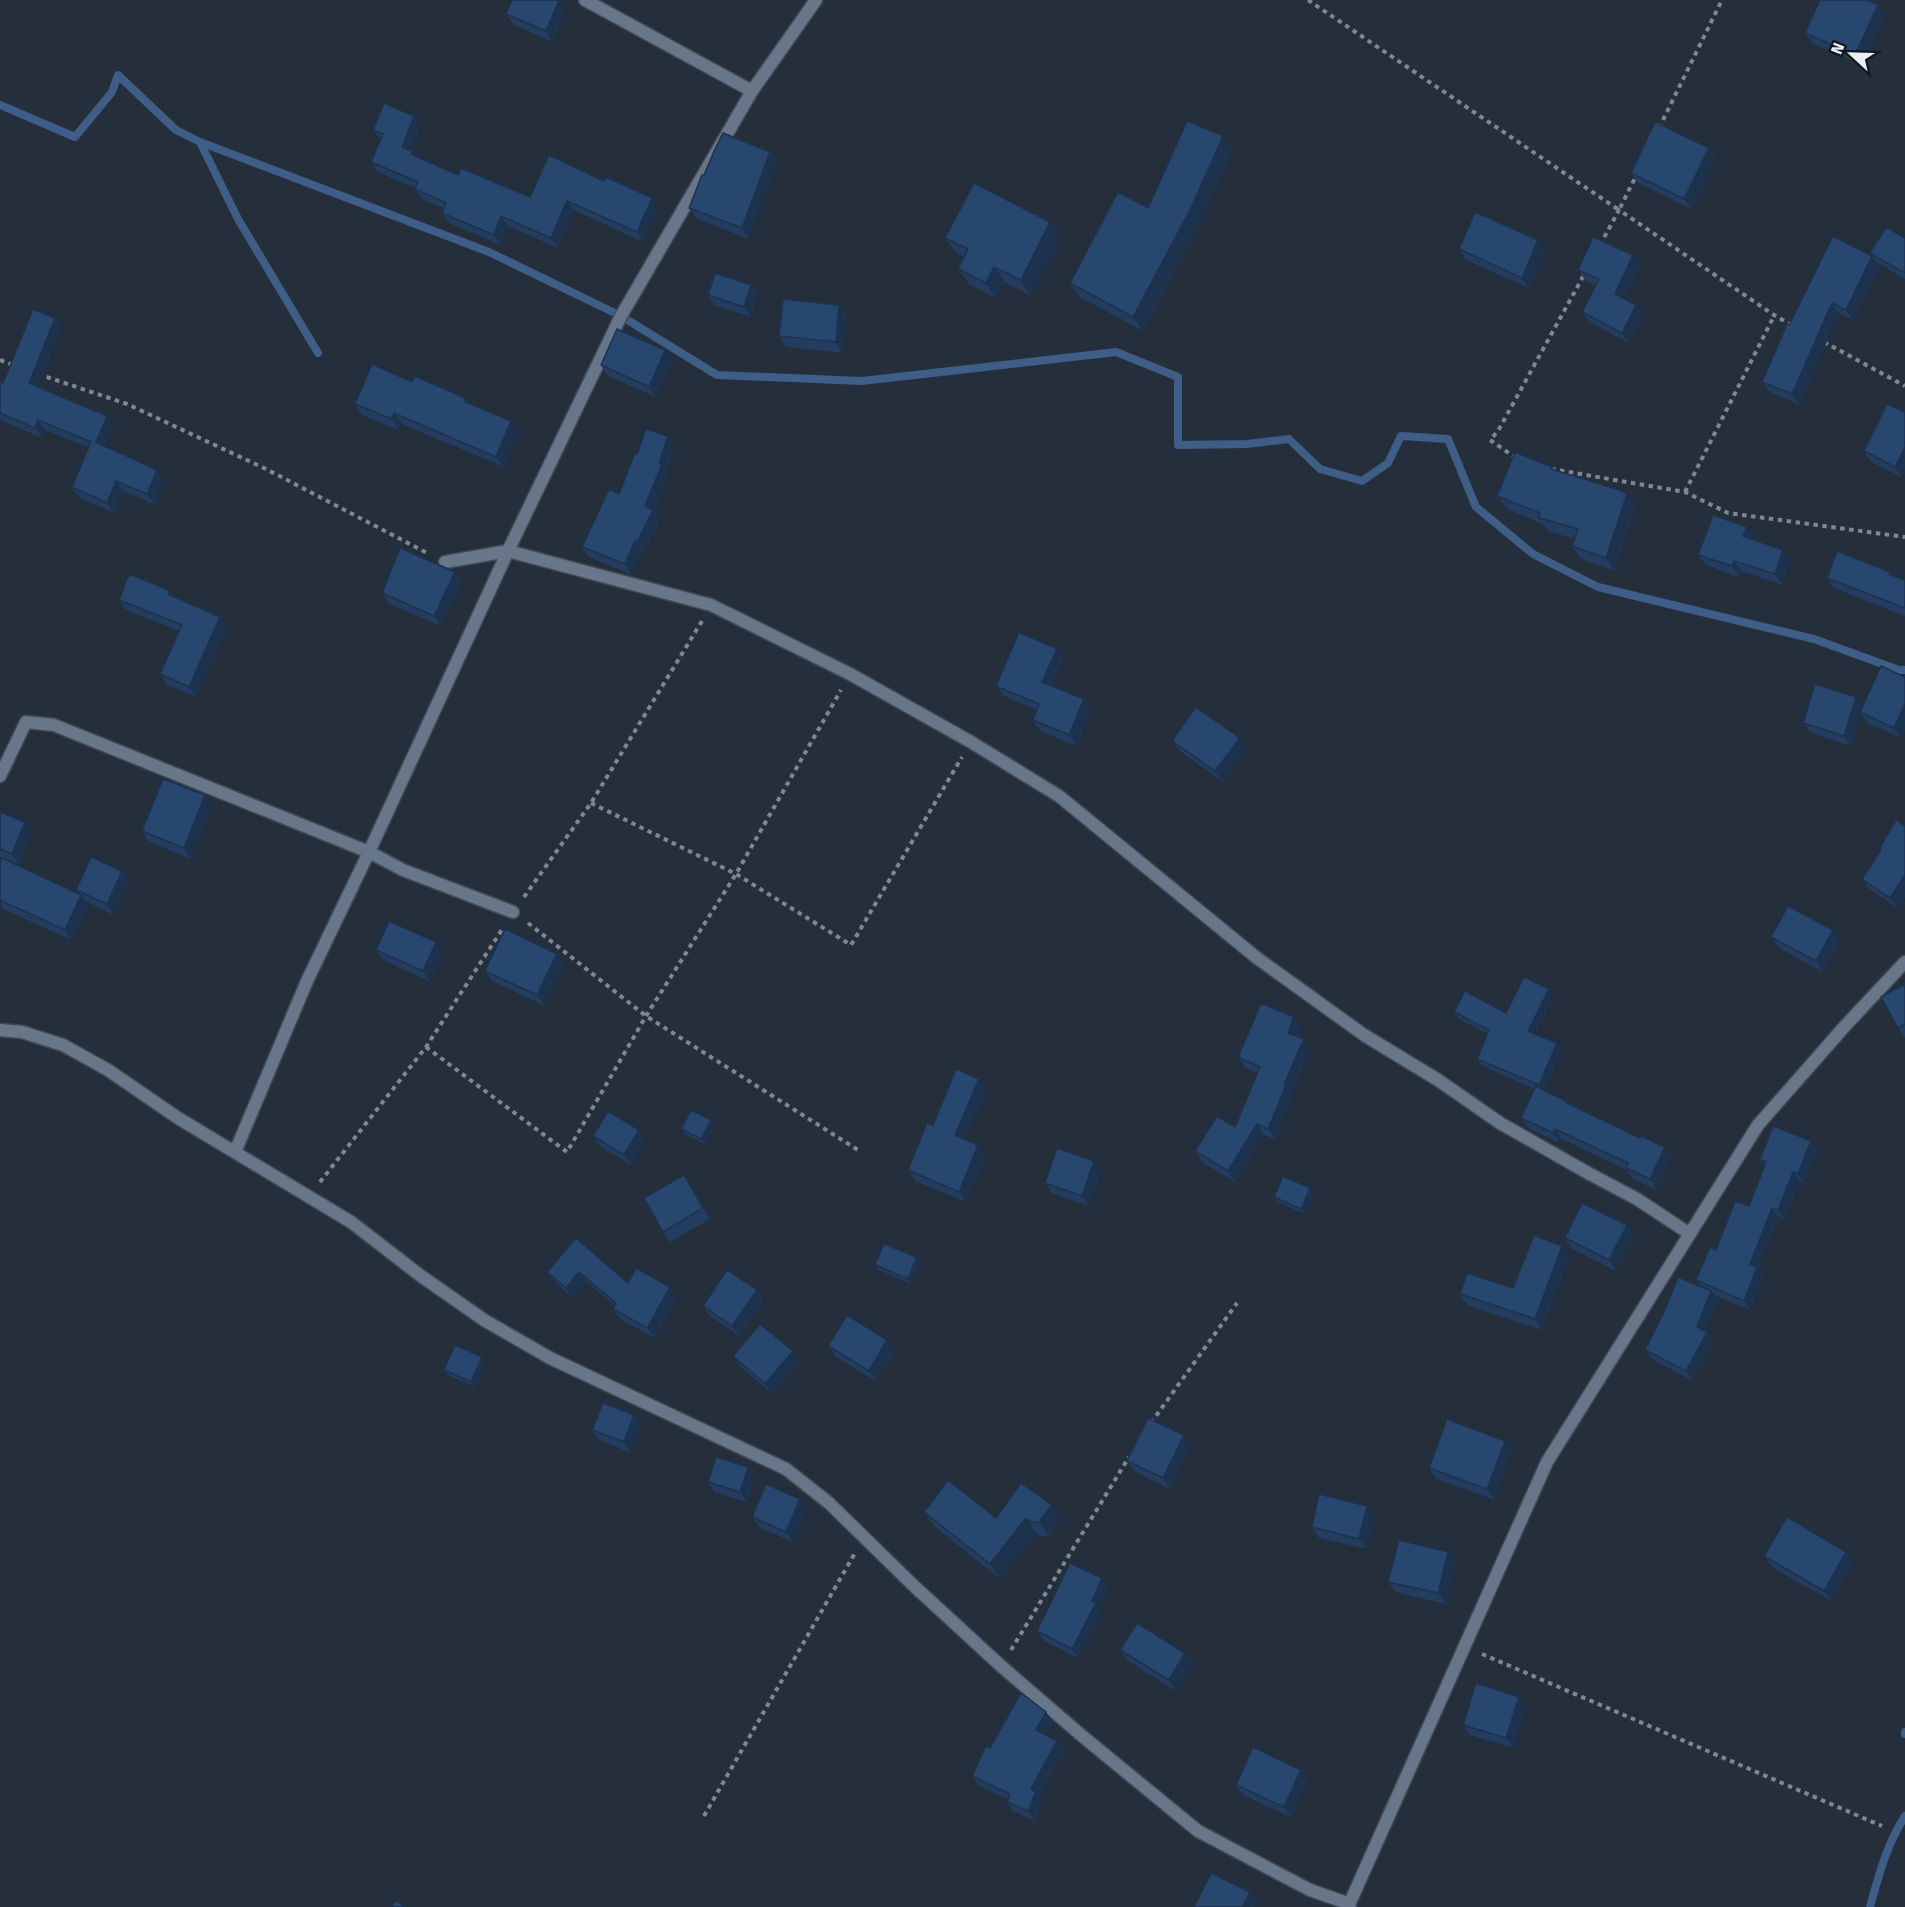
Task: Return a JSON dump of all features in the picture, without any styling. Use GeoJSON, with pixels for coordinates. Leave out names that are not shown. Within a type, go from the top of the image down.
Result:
{"type":"FeatureCollection","features":[{"type":"Feature","properties":{"kind":"street"},"geometry":{"type":"LineString","coordinates":[[585,0],[752,91]]}},
{"type":"Feature","properties":{"kind":"street"},"geometry":{"type":"LineString","coordinates":[[235,1152],[307,981],[508,551],[621,316],[752,91],[816,0]]}},
{"type":"Feature","properties":{"kind":"street"},"geometry":{"type":"LineString","coordinates":[[445,562],[508,551],[711,605],[850,674],[971,742],[1059,796],[1257,958],[1364,1035],[1438,1080],[1500,1123],[1637,1198],[1690,1233]]}},
{"type":"Feature","properties":{"kind":"street"},"geometry":{"type":"LineString","coordinates":[[0,776],[26,722],[54,725],[369,852],[403,870],[513,912]]}},
{"type":"Feature","properties":{"kind":"street"},"geometry":{"type":"LineString","coordinates":[[0,1030],[21,1032],[63,1045],[108,1070],[178,1118],[351,1222],[421,1276],[484,1320],[550,1358],[786,1469],[829,1503],[1001,1666],[1198,1831],[1310,1890],[1349,1905],[1548,1462],[1758,1125],[1905,962]]}},
{"type":"Feature","properties":{"kind":"path"},"geometry":{"type":"LineString","coordinates":[[1308,0],[1774,315],[1794,326]]}},
{"type":"Feature","properties":{"kind":"path"},"geometry":{"type":"LineString","coordinates":[[1655,136],[1722,0]]}},
{"type":"Feature","properties":{"kind":"path"},"geometry":{"type":"LineString","coordinates":[[1597,250],[1640,168]]}},
{"type":"Feature","properties":{"kind":"path"},"geometry":{"type":"LineString","coordinates":[[1522,461],[1514,458],[1490,440],[1498,431],[1586,270]]}},
{"type":"Feature","properties":{"kind":"path"},"geometry":{"type":"LineString","coordinates":[[1685,492],[1774,315]]}},
{"type":"Feature","properties":{"kind":"path"},"geometry":{"type":"LineString","coordinates":[[1814,337],[1905,386]]}},
{"type":"Feature","properties":{"kind":"path"},"geometry":{"type":"LineString","coordinates":[[0,360],[22,368]]}},
{"type":"Feature","properties":{"kind":"path"},"geometry":{"type":"LineString","coordinates":[[33,372],[127,404],[266,469],[445,562]]}},
{"type":"Feature","properties":{"kind":"path"},"geometry":{"type":"LineString","coordinates":[[1549,469],[1685,492],[1728,513],[1905,537]]}},
{"type":"Feature","properties":{"kind":"path"},"geometry":{"type":"LineString","coordinates":[[426,1047],[567,1152],[646,1016],[736,874],[850,674]]}},
{"type":"Feature","properties":{"kind":"path"},"geometry":{"type":"LineString","coordinates":[[591,803],[736,874],[851,945],[971,742]]}},
{"type":"Feature","properties":{"kind":"path"},"geometry":{"type":"LineString","coordinates":[[513,912],[646,1016],[858,1150]]}},
{"type":"Feature","properties":{"kind":"path"},"geometry":{"type":"LineString","coordinates":[[1147,1428],[1237,1303]]}},
{"type":"Feature","properties":{"kind":"path"},"geometry":{"type":"LineString","coordinates":[[1001,1666],[1135,1448]]}},
{"type":"Feature","properties":{"kind":"path"},"geometry":{"type":"LineString","coordinates":[[704,1816],[864,1537]]}},
{"type":"Feature","properties":{"kind":"path"},"geometry":{"type":"LineString","coordinates":[[1465,1646],[1882,1826]]}},
{"type":"Feature","properties":{"kind":"building"},"geometry":{"type":"Polygon","coordinates":[[[512,0],[559,1],[546,31],[506,14],[512,0]]]}},
{"type":"Feature","properties":{"kind":"building"},"geometry":{"type":"Polygon","coordinates":[[[1820,0],[1867,0],[1878,5],[1855,55],[1805,33],[1820,0]]]}},
{"type":"Feature","properties":{"kind":"building"},"geometry":{"type":"Polygon","coordinates":[[[384,103],[414,116],[402,147],[412,151],[411,154],[458,175],[461,168],[530,197],[549,155],[604,181],[606,177],[652,198],[637,232],[567,201],[551,238],[501,216],[494,235],[442,213],[446,203],[415,189],[418,182],[371,162],[383,134],[373,130],[384,103]]]}},
{"type":"Feature","properties":{"kind":"building"},"geometry":{"type":"Polygon","coordinates":[[[1187,121],[1223,136],[1190,210],[1133,317],[1070,283],[1118,192],[1148,208],[1187,121]]]}},
{"type":"Feature","properties":{"kind":"building"},"geometry":{"type":"Polygon","coordinates":[[[1655,122],[1709,148],[1684,199],[1631,173],[1655,122]]]}},
{"type":"Feature","properties":{"kind":"building"},"geometry":{"type":"Polygon","coordinates":[[[723,133],[770,152],[742,228],[689,208],[723,133]]]}},
{"type":"Feature","properties":{"kind":"building"},"geometry":{"type":"Polygon","coordinates":[[[974,183],[1050,222],[1021,280],[994,267],[986,283],[958,269],[968,249],[945,238],[974,183]]]}},
{"type":"Feature","properties":{"kind":"building"},"geometry":{"type":"Polygon","coordinates":[[[1475,212],[1538,240],[1522,278],[1459,249],[1475,212]]]}},
{"type":"Feature","properties":{"kind":"building"},"geometry":{"type":"Polygon","coordinates":[[[1886,227],[1905,238],[1905,273],[1870,253],[1886,227]]]}},
{"type":"Feature","properties":{"kind":"building"},"geometry":{"type":"Polygon","coordinates":[[[1833,236],[1872,256],[1846,310],[1832,303],[1792,394],[1762,382],[1787,324],[1789,325],[1833,236]]]}},
{"type":"Feature","properties":{"kind":"building"},"geometry":{"type":"Polygon","coordinates":[[[1593,237],[1633,255],[1615,294],[1636,305],[1622,333],[1582,312],[1599,279],[1578,270],[1593,237]]]}},
{"type":"Feature","properties":{"kind":"building"},"geometry":{"type":"Polygon","coordinates":[[[715,273],[751,285],[744,307],[708,295],[715,273]]]}},
{"type":"Feature","properties":{"kind":"building"},"geometry":{"type":"Polygon","coordinates":[[[783,299],[839,305],[836,342],[779,336],[783,299]]]}},
{"type":"Feature","properties":{"kind":"building"},"geometry":{"type":"Polygon","coordinates":[[[33,309],[55,318],[29,383],[107,416],[96,442],[157,470],[147,494],[116,481],[107,503],[72,487],[91,442],[38,420],[35,428],[0,413],[0,381],[3,383],[33,309]]]}},
{"type":"Feature","properties":{"kind":"building"},"geometry":{"type":"Polygon","coordinates":[[[617,329],[665,350],[649,387],[601,365],[617,329]]]}},
{"type":"Feature","properties":{"kind":"building"},"geometry":{"type":"Polygon","coordinates":[[[372,364],[412,382],[415,376],[465,398],[464,401],[511,421],[496,457],[394,413],[392,419],[355,404],[372,364]]]}},
{"type":"Feature","properties":{"kind":"building"},"geometry":{"type":"Polygon","coordinates":[[[1887,404],[1905,412],[1905,447],[1895,467],[1864,451],[1887,404]]]}},
{"type":"Feature","properties":{"kind":"building"},"geometry":{"type":"Polygon","coordinates":[[[646,429],[668,436],[659,463],[662,464],[645,506],[653,510],[625,564],[582,547],[609,489],[619,494],[646,429]]]}},
{"type":"Feature","properties":{"kind":"building"},"geometry":{"type":"Polygon","coordinates":[[[1515,452],[1552,467],[1551,469],[1627,494],[1606,558],[1572,546],[1578,529],[1539,518],[1540,513],[1497,496],[1515,452]]]}},
{"type":"Feature","properties":{"kind":"building"},"geometry":{"type":"Polygon","coordinates":[[[1713,515],[1747,527],[1743,536],[1783,550],[1775,574],[1734,561],[1732,566],[1698,555],[1713,515]]]}},
{"type":"Feature","properties":{"kind":"building"},"geometry":{"type":"Polygon","coordinates":[[[400,548],[455,572],[434,616],[382,593],[400,548]]]}},
{"type":"Feature","properties":{"kind":"building"},"geometry":{"type":"Polygon","coordinates":[[[1837,551],[1905,580],[1905,608],[1827,578],[1837,551]]]}},
{"type":"Feature","properties":{"kind":"building"},"geometry":{"type":"Polygon","coordinates":[[[129,574],[169,590],[168,594],[220,617],[189,687],[160,674],[182,625],[119,600],[129,574]]]}},
{"type":"Feature","properties":{"kind":"building"},"geometry":{"type":"Polygon","coordinates":[[[1019,632],[1057,649],[1042,682],[1084,699],[1069,735],[1033,720],[1039,704],[996,686],[1019,632]]]}},
{"type":"Feature","properties":{"kind":"building"},"geometry":{"type":"Polygon","coordinates":[[[1881,666],[1905,677],[1905,704],[1894,728],[1860,712],[1881,666]]]}},
{"type":"Feature","properties":{"kind":"building"},"geometry":{"type":"Polygon","coordinates":[[[1815,684],[1856,697],[1844,736],[1803,723],[1815,684]]]}},
{"type":"Feature","properties":{"kind":"building"},"geometry":{"type":"Polygon","coordinates":[[[1196,707],[1240,738],[1215,771],[1172,741],[1196,707]]]}},
{"type":"Feature","properties":{"kind":"building"},"geometry":{"type":"Polygon","coordinates":[[[163,779],[205,795],[184,848],[142,831],[163,779]]]}},
{"type":"Feature","properties":{"kind":"building"},"geometry":{"type":"Polygon","coordinates":[[[0,812],[25,822],[12,854],[0,849],[0,812]]]}},
{"type":"Feature","properties":{"kind":"building"},"geometry":{"type":"Polygon","coordinates":[[[1896,820],[1905,826],[1905,875],[1890,898],[1862,879],[1881,850],[1879,849],[1896,820]]]}},
{"type":"Feature","properties":{"kind":"building"},"geometry":{"type":"Polygon","coordinates":[[[91,857],[122,871],[107,904],[76,890],[91,857]]]}},
{"type":"Feature","properties":{"kind":"building"},"geometry":{"type":"Polygon","coordinates":[[[2,858],[81,895],[65,930],[0,900],[2,858]]]}},
{"type":"Feature","properties":{"kind":"building"},"geometry":{"type":"Polygon","coordinates":[[[1788,906],[1833,930],[1816,961],[1771,937],[1788,906]]]}},
{"type":"Feature","properties":{"kind":"building"},"geometry":{"type":"Polygon","coordinates":[[[389,921],[436,942],[423,971],[376,950],[389,921]]]}},
{"type":"Feature","properties":{"kind":"building"},"geometry":{"type":"Polygon","coordinates":[[[505,929],[557,954],[537,995],[485,971],[505,929]]]}},
{"type":"Feature","properties":{"kind":"building"},"geometry":{"type":"Polygon","coordinates":[[[1524,977],[1549,989],[1528,1031],[1557,1043],[1539,1085],[1477,1059],[1489,1030],[1454,1012],[1465,991],[1506,1013],[1524,977]]]}},
{"type":"Feature","properties":{"kind":"building"},"geometry":{"type":"Polygon","coordinates":[[[1905,984],[1905,1024],[1898,1028],[1881,997],[1905,984]]]}},
{"type":"Feature","properties":{"kind":"building"},"geometry":{"type":"Polygon","coordinates":[[[1261,1003],[1294,1017],[1288,1033],[1304,1039],[1284,1084],[1286,1085],[1268,1129],[1257,1124],[1228,1171],[1195,1151],[1217,1116],[1235,1127],[1260,1067],[1238,1057],[1261,1003]]]}},
{"type":"Feature","properties":{"kind":"building"},"geometry":{"type":"Polygon","coordinates":[[[956,1069],[979,1079],[955,1135],[978,1145],[959,1192],[908,1170],[927,1123],[933,1125],[956,1069]]]}},
{"type":"Feature","properties":{"kind":"building"},"geometry":{"type":"Polygon","coordinates":[[[1536,1086],[1640,1138],[1641,1136],[1665,1147],[1650,1179],[1626,1168],[1628,1163],[1555,1129],[1553,1133],[1521,1118],[1536,1086]]]}},
{"type":"Feature","properties":{"kind":"building"},"geometry":{"type":"Polygon","coordinates":[[[691,1110],[711,1120],[701,1139],[681,1129],[691,1110]]]}},
{"type":"Feature","properties":{"kind":"building"},"geometry":{"type":"Polygon","coordinates":[[[608,1111],[639,1130],[624,1155],[593,1136],[608,1111]]]}},
{"type":"Feature","properties":{"kind":"building"},"geometry":{"type":"Polygon","coordinates":[[[1773,1126],[1811,1141],[1798,1174],[1793,1172],[1778,1210],[1772,1208],[1750,1264],[1757,1267],[1744,1301],[1696,1280],[1710,1247],[1716,1250],[1735,1201],[1749,1206],[1766,1162],[1760,1159],[1773,1126]]]}},
{"type":"Feature","properties":{"kind":"building"},"geometry":{"type":"Polygon","coordinates":[[[1057,1148],[1094,1161],[1082,1196],[1045,1183],[1057,1148]]]}},
{"type":"Feature","properties":{"kind":"building"},"geometry":{"type":"Polygon","coordinates":[[[684,1175],[703,1208],[663,1232],[644,1198],[684,1175]]]}},
{"type":"Feature","properties":{"kind":"building"},"geometry":{"type":"Polygon","coordinates":[[[1283,1176],[1310,1188],[1301,1209],[1274,1197],[1283,1176]]]}},
{"type":"Feature","properties":{"kind":"building"},"geometry":{"type":"Polygon","coordinates":[[[1582,1203],[1627,1225],[1609,1260],[1565,1238],[1582,1203]]]}},
{"type":"Feature","properties":{"kind":"building"},"geometry":{"type":"Polygon","coordinates":[[[1534,1235],[1562,1246],[1535,1319],[1460,1294],[1467,1273],[1513,1288],[1534,1235]]]}},
{"type":"Feature","properties":{"kind":"building"},"geometry":{"type":"Polygon","coordinates":[[[576,1238],[628,1283],[636,1268],[670,1287],[647,1328],[613,1309],[616,1303],[579,1272],[566,1288],[547,1272],[576,1238]]]}},
{"type":"Feature","properties":{"kind":"building"},"geometry":{"type":"Polygon","coordinates":[[[884,1244],[917,1257],[908,1279],[875,1265],[884,1244]]]}},
{"type":"Feature","properties":{"kind":"building"},"geometry":{"type":"Polygon","coordinates":[[[727,1270],[757,1290],[732,1326],[703,1306],[727,1270]]]}},
{"type":"Feature","properties":{"kind":"building"},"geometry":{"type":"Polygon","coordinates":[[[1678,1277],[1711,1291],[1697,1327],[1707,1332],[1686,1371],[1645,1350],[1678,1277]]]}},
{"type":"Feature","properties":{"kind":"building"},"geometry":{"type":"Polygon","coordinates":[[[847,1315],[887,1340],[869,1371],[828,1346],[847,1315]]]}},
{"type":"Feature","properties":{"kind":"building"},"geometry":{"type":"Polygon","coordinates":[[[760,1324],[793,1351],[765,1384],[733,1356],[760,1324]]]}},
{"type":"Feature","properties":{"kind":"building"},"geometry":{"type":"Polygon","coordinates":[[[455,1345],[482,1357],[471,1382],[444,1370],[455,1345]]]}},
{"type":"Feature","properties":{"kind":"building"},"geometry":{"type":"Polygon","coordinates":[[[603,1403],[634,1415],[624,1442],[592,1430],[603,1403]]]}},
{"type":"Feature","properties":{"kind":"building"},"geometry":{"type":"Polygon","coordinates":[[[1148,1418],[1184,1435],[1163,1478],[1127,1461],[1148,1418]]]}},
{"type":"Feature","properties":{"kind":"building"},"geometry":{"type":"Polygon","coordinates":[[[1447,1419],[1505,1441],[1487,1489],[1429,1468],[1447,1419]]]}},
{"type":"Feature","properties":{"kind":"building"},"geometry":{"type":"Polygon","coordinates":[[[716,1457],[748,1467],[740,1492],[708,1482],[716,1457]]]}},
{"type":"Feature","properties":{"kind":"building"},"geometry":{"type":"Polygon","coordinates":[[[948,1480],[996,1518],[1021,1483],[1052,1505],[1039,1522],[1031,1522],[1026,1518],[990,1564],[924,1512],[948,1480]]]}},
{"type":"Feature","properties":{"kind":"building"},"geometry":{"type":"Polygon","coordinates":[[[766,1484],[800,1499],[786,1532],[752,1517],[766,1484]]]}},
{"type":"Feature","properties":{"kind":"building"},"geometry":{"type":"Polygon","coordinates":[[[1319,1494],[1367,1506],[1359,1539],[1312,1527],[1319,1494]]]}},
{"type":"Feature","properties":{"kind":"building"},"geometry":{"type":"Polygon","coordinates":[[[1787,1517],[1846,1552],[1824,1591],[1764,1556],[1787,1517]]]}},
{"type":"Feature","properties":{"kind":"building"},"geometry":{"type":"Polygon","coordinates":[[[1399,1540],[1448,1552],[1438,1593],[1388,1582],[1399,1540]]]}},
{"type":"Feature","properties":{"kind":"building"},"geometry":{"type":"Polygon","coordinates":[[[1070,1563],[1102,1578],[1092,1601],[1096,1603],[1072,1649],[1037,1631],[1070,1563]]]}},
{"type":"Feature","properties":{"kind":"building"},"geometry":{"type":"Polygon","coordinates":[[[1137,1623],[1185,1653],[1169,1680],[1120,1650],[1137,1623]]]}},
{"type":"Feature","properties":{"kind":"building"},"geometry":{"type":"Polygon","coordinates":[[[1476,1683],[1519,1697],[1506,1738],[1463,1725],[1476,1683]]]}},
{"type":"Feature","properties":{"kind":"building"},"geometry":{"type":"Polygon","coordinates":[[[1021,1693],[1046,1712],[1036,1730],[1057,1741],[1031,1789],[1036,1792],[1028,1811],[1007,1802],[1010,1794],[972,1776],[986,1746],[990,1748],[1021,1693]]]}},
{"type":"Feature","properties":{"kind":"building"},"geometry":{"type":"Polygon","coordinates":[[[1253,1747],[1301,1770],[1284,1807],[1236,1785],[1253,1747]]]}},
{"type":"Feature","properties":{"kind":"building"},"geometry":{"type":"Polygon","coordinates":[[[1211,1873],[1250,1892],[1242,1907],[1194,1907],[1211,1873]]]}},
{"type":"Feature","properties":{"kind":"building"},"geometry":{"type":"Polygon","coordinates":[[[396,1900],[405,1907],[391,1907],[396,1900]]]}},
{"type":"Feature","properties":{"kind":"waterway"},"geometry":{"type":"LineString","coordinates":[[0,105],[75,137],[112,92],[118,75],[176,130],[200,142],[238,219],[318,353]]}},
{"type":"Feature","properties":{"kind":"waterway"},"geometry":{"type":"LineString","coordinates":[[200,142],[489,252],[621,316],[717,375],[862,381],[1116,352],[1178,377],[1178,445],[1247,444],[1289,439],[1320,469],[1362,481],[1388,463],[1401,436],[1448,439],[1476,507],[1533,554],[1598,587],[1814,639],[1899,670],[1905,670]]}},
{"type":"Feature","properties":{"kind":"waterway"},"geometry":{"type":"LineString","coordinates":[[1870,1907],[1888,1848],[1905,1816]]}}]}
